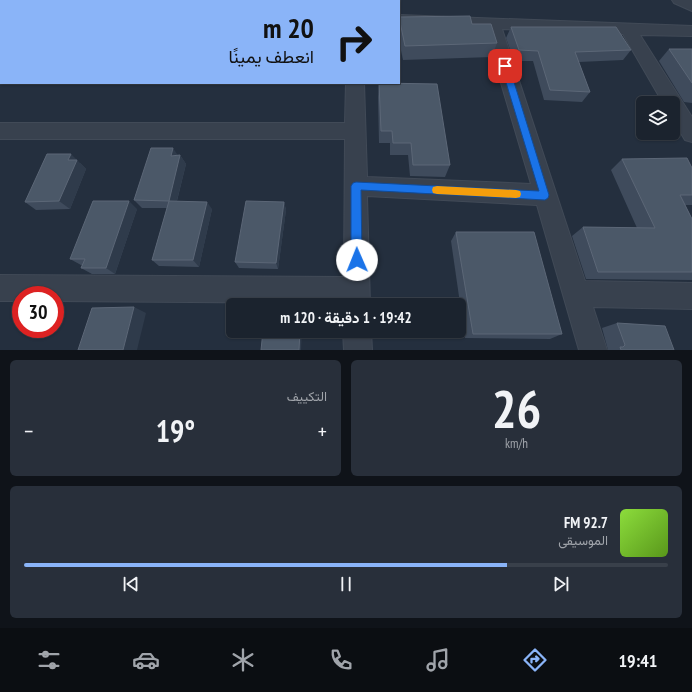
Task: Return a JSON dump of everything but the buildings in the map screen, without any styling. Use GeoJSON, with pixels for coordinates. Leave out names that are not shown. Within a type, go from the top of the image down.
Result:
{"type":"FeatureCollection","features":[{"type":"Feature","properties":{"kind":"street"},"geometry":{"type":"LineString","coordinates":[[400,20],[692,31]]}},
{"type":"Feature","properties":{"kind":"street"},"geometry":{"type":"LineString","coordinates":[[492,23],[593,350]]}},
{"type":"Feature","properties":{"kind":"street"},"geometry":{"type":"LineString","coordinates":[[628,28],[692,134]]}},
{"type":"Feature","properties":{"kind":"street"},"geometry":{"type":"LineString","coordinates":[[0,288],[357,297],[354,84]]}},
{"type":"Feature","properties":{"kind":"street"},"geometry":{"type":"LineString","coordinates":[[0,131],[355,131]]}},
{"type":"Feature","properties":{"kind":"street"},"geometry":{"type":"LineString","coordinates":[[356,186],[545,195]]}},
{"type":"Feature","properties":{"kind":"street"},"geometry":{"type":"LineString","coordinates":[[575,294],[692,296]]}},
{"type":"Feature","properties":{"kind":"street"},"geometry":{"type":"LineString","coordinates":[[357,338],[358,350]]}},
{"type":"Feature","properties":{"kind":"slow traffic"},"geometry":{"type":"LineString","coordinates":[[437,190],[516,194]]}},
{"type":"Feature","properties":{"kind":"route"},"geometry":{"type":"LineString","coordinates":[[357,260],[356,186],[545,195],[505,66]]}}]}
